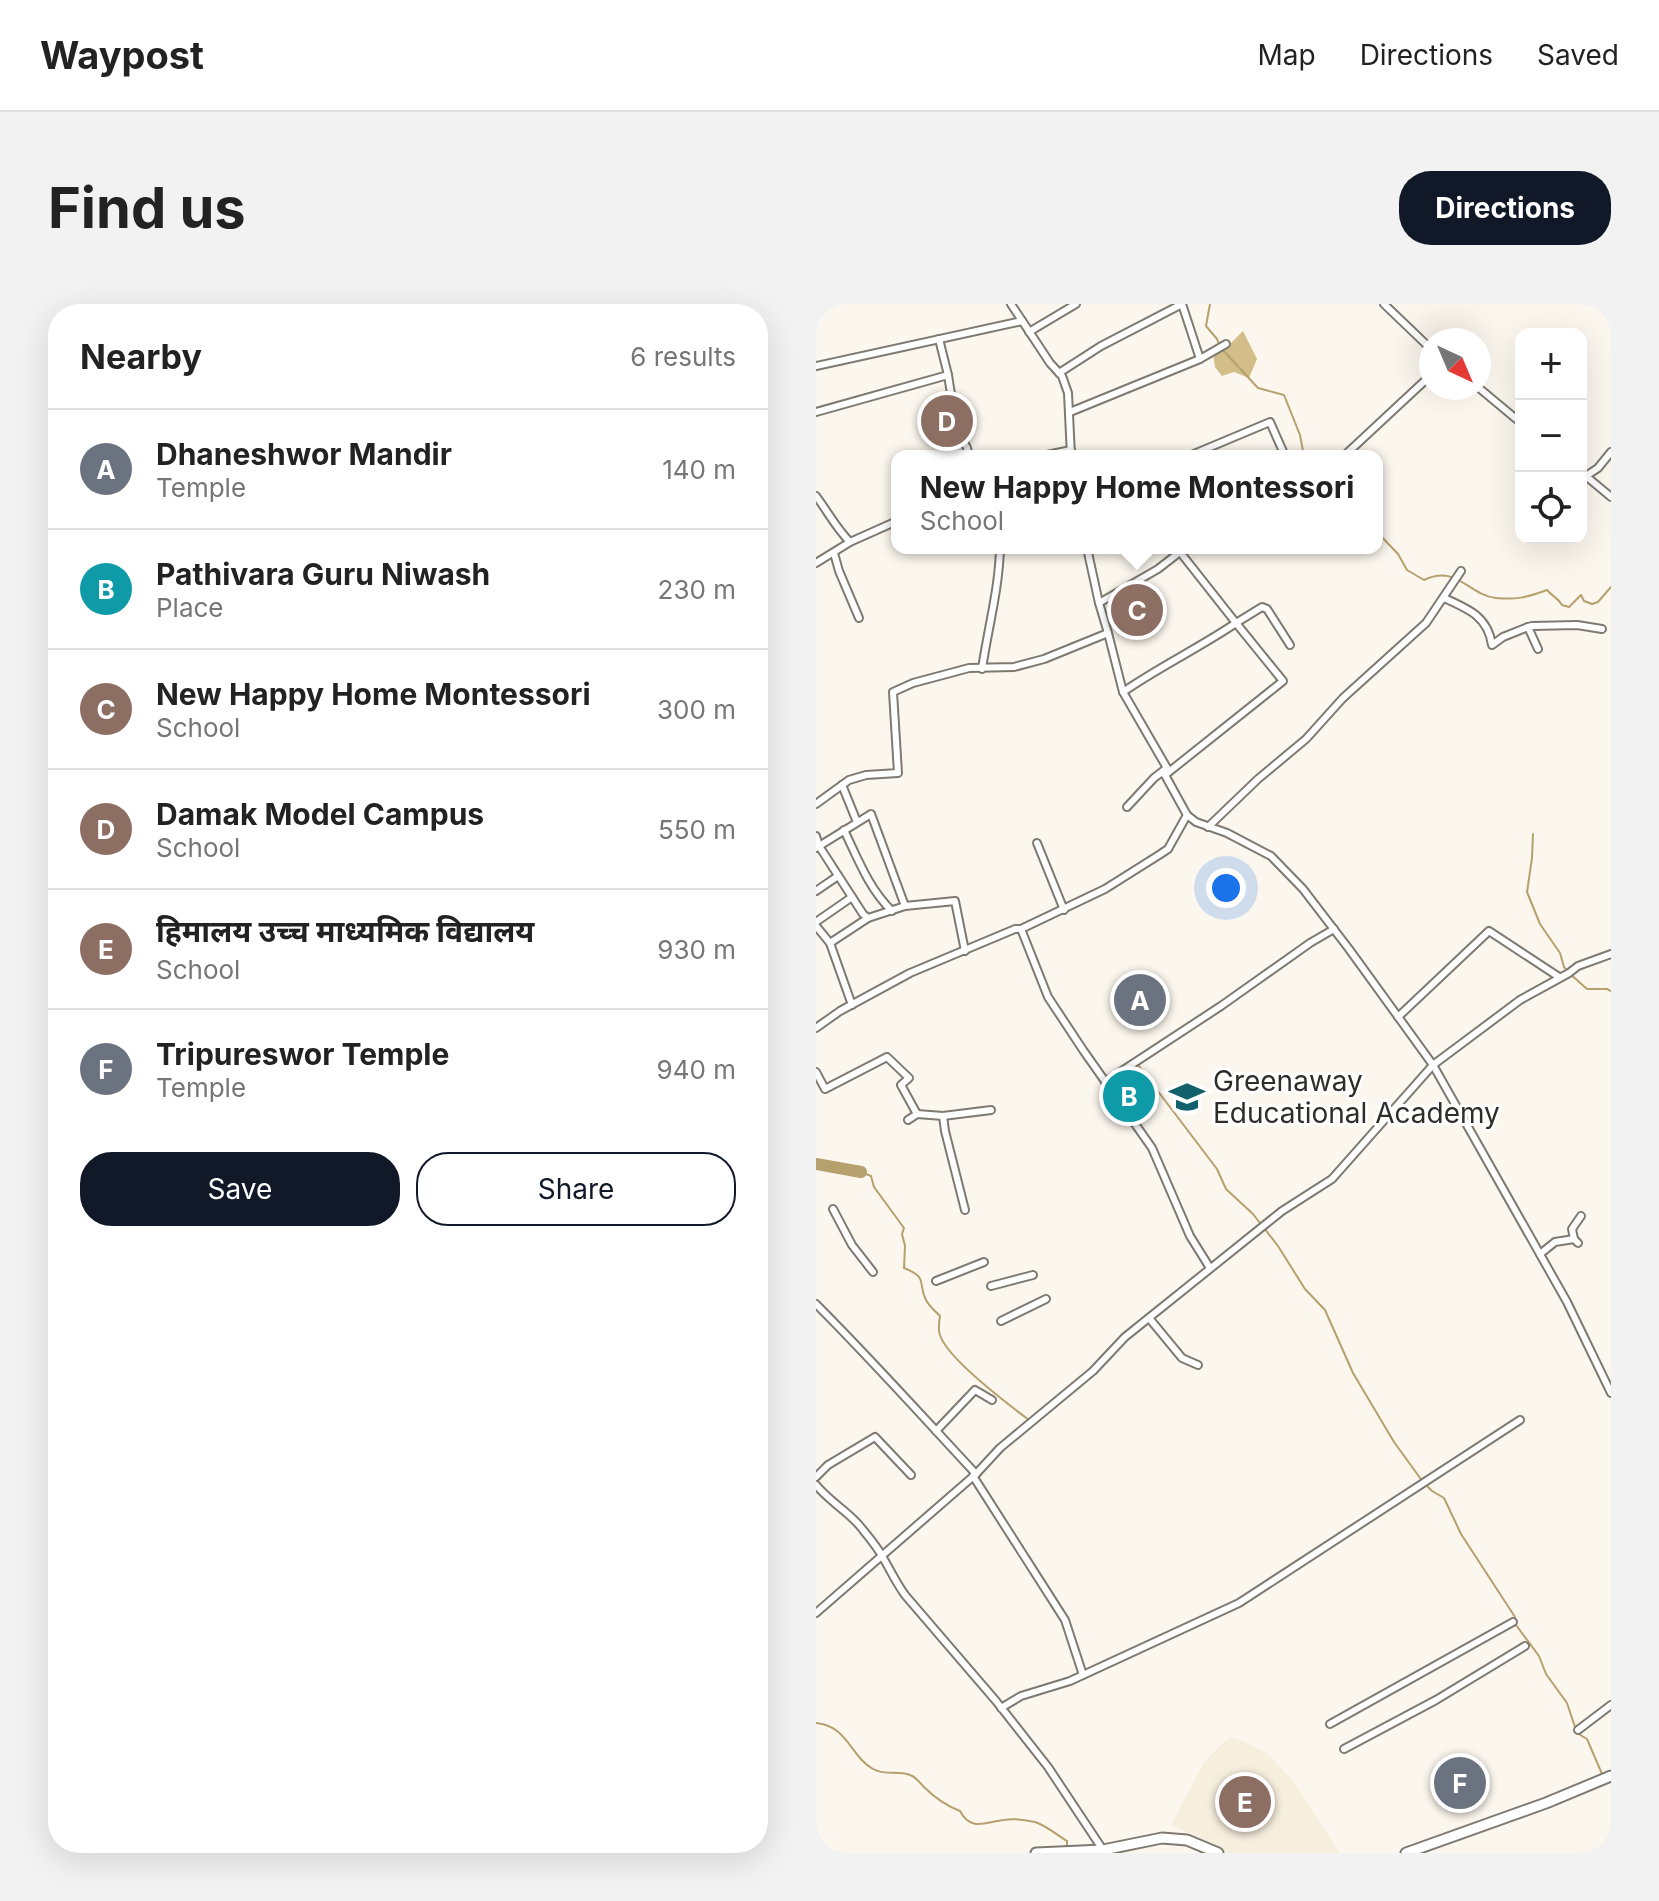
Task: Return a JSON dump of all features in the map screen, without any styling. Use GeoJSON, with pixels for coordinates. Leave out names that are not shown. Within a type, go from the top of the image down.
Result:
{"type":"FeatureCollection","features":[{"type":"Feature","properties":{"kind":"street"},"geometry":{"type":"LineString","coordinates":[[1011,304],[1062,376],[1068,393],[1071,450]]}},
{"type":"Feature","properties":{"kind":"street"},"geometry":{"type":"LineString","coordinates":[[1029,332],[1076,304]]}},
{"type":"Feature","properties":{"kind":"street"},"geometry":{"type":"LineString","coordinates":[[1059,373],[1101,346],[1182,304],[1200,359]]}},
{"type":"Feature","properties":{"kind":"street"},"geometry":{"type":"LineString","coordinates":[[1384,304],[1419,338]]}},
{"type":"Feature","properties":{"kind":"street"},"geometry":{"type":"LineString","coordinates":[[816,366],[1022,321]]}},
{"type":"Feature","properties":{"kind":"street"},"geometry":{"type":"LineString","coordinates":[[939,339],[956,426],[968,450]]}},
{"type":"Feature","properties":{"kind":"street"},"geometry":{"type":"LineString","coordinates":[[1070,412],[1200,359],[1226,344]]}},
{"type":"Feature","properties":{"kind":"street"},"geometry":{"type":"LineString","coordinates":[[816,412],[948,375]]}},
{"type":"Feature","properties":{"kind":"street"},"geometry":{"type":"LineString","coordinates":[[1350,450],[1419,386]]}},
{"type":"Feature","properties":{"kind":"street"},"geometry":{"type":"LineString","coordinates":[[1491,398],[1515,418]]}},
{"type":"Feature","properties":{"kind":"street"},"geometry":{"type":"LineString","coordinates":[[1203,450],[1270,422],[1282,450]]}},
{"type":"Feature","properties":{"kind":"street"},"geometry":{"type":"LineString","coordinates":[[1587,473],[1598,468],[1611,452]]}},
{"type":"Feature","properties":{"kind":"street"},"geometry":{"type":"LineString","coordinates":[[1587,477],[1611,497]]}},
{"type":"Feature","properties":{"kind":"street"},"geometry":{"type":"LineString","coordinates":[[816,496],[836,529],[850,542]]}},
{"type":"Feature","properties":{"kind":"street"},"geometry":{"type":"LineString","coordinates":[[816,512],[827,512]]}},
{"type":"Feature","properties":{"kind":"street"},"geometry":{"type":"LineString","coordinates":[[816,563],[850,542],[891,524]]}},
{"type":"Feature","properties":{"kind":"street"},"geometry":{"type":"LineString","coordinates":[[834,553],[859,618]]}},
{"type":"Feature","properties":{"kind":"street"},"geometry":{"type":"LineString","coordinates":[[982,669],[987,629],[999,583],[1000,554]]}},
{"type":"Feature","properties":{"kind":"street"},"geometry":{"type":"LineString","coordinates":[[1088,554],[1123,692],[1187,815],[1271,856],[1303,889],[1334,929],[1433,1065],[1567,1302],[1611,1393]]}},
{"type":"Feature","properties":{"kind":"street"},"geometry":{"type":"LineString","coordinates":[[1099,603],[1158,569],[1177,554]]}},
{"type":"Feature","properties":{"kind":"street"},"geometry":{"type":"LineString","coordinates":[[1127,807],[1154,778],[1283,683],[1185,554]]}},
{"type":"Feature","properties":{"kind":"street"},"geometry":{"type":"LineString","coordinates":[[1208,827],[1306,739],[1343,698],[1426,623],[1461,571]]}},
{"type":"Feature","properties":{"kind":"street"},"geometry":{"type":"LineString","coordinates":[[1444,598],[1488,626],[1492,645],[1503,637],[1532,626],[1577,625],[1602,629]]}},
{"type":"Feature","properties":{"kind":"street"},"geometry":{"type":"LineString","coordinates":[[1123,692],[1262,607],[1267,609],[1290,645]]}},
{"type":"Feature","properties":{"kind":"street"},"geometry":{"type":"LineString","coordinates":[[1528,627],[1538,649]]}},
{"type":"Feature","properties":{"kind":"street"},"geometry":{"type":"LineString","coordinates":[[816,804],[849,780],[866,775],[898,773],[893,692],[913,683],[969,668],[1014,667],[1044,659],[1108,633]]}},
{"type":"Feature","properties":{"kind":"street"},"geometry":{"type":"LineString","coordinates":[[842,785],[857,822]]}},
{"type":"Feature","properties":{"kind":"street"},"geometry":{"type":"LineString","coordinates":[[818,847],[871,814],[905,906]]}},
{"type":"Feature","properties":{"kind":"street"},"geometry":{"type":"LineString","coordinates":[[816,1028],[852,1005],[937,960],[1021,929],[1105,889],[1168,849],[1187,815]]}},
{"type":"Feature","properties":{"kind":"street"},"geometry":{"type":"LineString","coordinates":[[844,830],[882,902],[892,911]]}},
{"type":"Feature","properties":{"kind":"street"},"geometry":{"type":"LineString","coordinates":[[816,836],[818,847],[868,918]]}},
{"type":"Feature","properties":{"kind":"street"},"geometry":{"type":"LineString","coordinates":[[1037,843],[1064,910]]}},
{"type":"Feature","properties":{"kind":"street"},"geometry":{"type":"LineString","coordinates":[[816,891],[838,876]]}},
{"type":"Feature","properties":{"kind":"street"},"geometry":{"type":"LineString","coordinates":[[852,897],[816,924],[830,943],[852,1005]]}},
{"type":"Feature","properties":{"kind":"street"},"geometry":{"type":"LineString","coordinates":[[830,943],[868,918],[905,906],[955,901],[965,951]]}},
{"type":"Feature","properties":{"kind":"street"},"geometry":{"type":"LineString","coordinates":[[1021,929],[1048,997],[1152,1148],[1190,1236],[1210,1268]]}},
{"type":"Feature","properties":{"kind":"street"},"geometry":{"type":"LineString","coordinates":[[1105,1082],[1334,929]]}},
{"type":"Feature","properties":{"kind":"street"},"geometry":{"type":"LineString","coordinates":[[1398,1017],[1489,931],[1559,977]]}},
{"type":"Feature","properties":{"kind":"street"},"geometry":{"type":"LineString","coordinates":[[816,1613],[974,1475],[1000,1448],[1093,1371],[1125,1337],[1282,1211],[1332,1179],[1433,1065],[1520,1000],[1578,966],[1611,954]]}},
{"type":"Feature","properties":{"kind":"street"},"geometry":{"type":"LineString","coordinates":[[816,1072],[825,1089],[887,1057],[909,1078],[901,1085],[917,1114]]}},
{"type":"Feature","properties":{"kind":"street"},"geometry":{"type":"LineString","coordinates":[[908,1120],[917,1114],[943,1116],[991,1110]]}},
{"type":"Feature","properties":{"kind":"street"},"geometry":{"type":"LineString","coordinates":[[943,1116],[965,1210]]}},
{"type":"Feature","properties":{"kind":"street"},"geometry":{"type":"LineString","coordinates":[[833,1209],[852,1245],[873,1272]]}},
{"type":"Feature","properties":{"kind":"street"},"geometry":{"type":"LineString","coordinates":[[1540,1254],[1555,1242],[1576,1241],[1572,1229],[1581,1216]]}},
{"type":"Feature","properties":{"kind":"street"},"geometry":{"type":"LineString","coordinates":[[936,1281],[984,1262]]}},
{"type":"Feature","properties":{"kind":"street"},"geometry":{"type":"LineString","coordinates":[[991,1286],[1033,1275]]}},
{"type":"Feature","properties":{"kind":"street"},"geometry":{"type":"LineString","coordinates":[[1001,1321],[1046,1299]]}},
{"type":"Feature","properties":{"kind":"street"},"geometry":{"type":"LineString","coordinates":[[816,1304],[974,1475],[1065,1620],[1083,1675]]}},
{"type":"Feature","properties":{"kind":"street"},"geometry":{"type":"LineString","coordinates":[[1149,1318],[1182,1358],[1198,1365]]}},
{"type":"Feature","properties":{"kind":"street"},"geometry":{"type":"LineString","coordinates":[[936,1431],[975,1390],[992,1400]]}},
{"type":"Feature","properties":{"kind":"street"},"geometry":{"type":"LineString","coordinates":[[1001,1708],[1021,1696],[1083,1675],[1239,1603],[1520,1420]]}},
{"type":"Feature","properties":{"kind":"street"},"geometry":{"type":"LineString","coordinates":[[816,1477],[828,1465],[875,1437],[911,1475]]}},
{"type":"Feature","properties":{"kind":"street"},"geometry":{"type":"LineString","coordinates":[[816,1485],[855,1521],[882,1555],[892,1578],[905,1595],[1048,1767],[1104,1852]]}},
{"type":"Feature","properties":{"kind":"street"},"geometry":{"type":"LineString","coordinates":[[1330,1724],[1513,1622]]}},
{"type":"Feature","properties":{"kind":"street"},"geometry":{"type":"LineString","coordinates":[[1344,1749],[1436,1700],[1525,1646]]}},
{"type":"Feature","properties":{"kind":"street"},"geometry":{"type":"LineString","coordinates":[[1578,1730],[1611,1705]]}},
{"type":"Feature","properties":{"kind":"street"},"geometry":{"type":"LineString","coordinates":[[1406,1853],[1546,1803],[1611,1776]]}},
{"type":"Feature","properties":{"kind":"street"},"geometry":{"type":"LineString","coordinates":[[1036,1853],[1104,1852],[1162,1838],[1187,1840],[1218,1853]]}},
{"type":"Feature","properties":{"kind":"shaded area"},"geometry":{"type":"Polygon","coordinates":[[[1243,331],[1257,359],[1249,378],[1234,372],[1222,376],[1215,367],[1213,354],[1227,347],[1243,331]]]}},
{"type":"Feature","properties":{"kind":"shaded area"},"geometry":{"type":"Polygon","coordinates":[[[1229,1737],[1268,1754],[1292,1779],[1340,1853],[1228,1853],[1171,1825],[1204,1762],[1229,1737]]]}},
{"type":"Feature","properties":{"kind":"waterway"},"geometry":{"type":"LineString","coordinates":[[1210,304],[1206,326],[1220,347],[1258,388],[1284,395],[1303,450]]}},
{"type":"Feature","properties":{"kind":"waterway"},"geometry":{"type":"LineString","coordinates":[[1383,538],[1398,554],[1407,570],[1424,580],[1435,576],[1454,578],[1486,596],[1516,598],[1547,590],[1562,605],[1569,607],[1581,595],[1584,601],[1592,604],[1598,602],[1611,587]]}},
{"type":"Feature","properties":{"kind":"waterway"},"geometry":{"type":"LineString","coordinates":[[1533,834],[1527,892],[1540,924],[1560,953],[1569,973],[1587,989],[1611,991]]}},
{"type":"Feature","properties":{"kind":"waterway"},"geometry":{"type":"LineString","coordinates":[[1138,1065],[1217,1169],[1226,1189],[1260,1223]]}},
{"type":"Feature","properties":{"kind":"waterway"},"geometry":{"type":"LineString","coordinates":[[816,1164],[861,1172]]}},
{"type":"Feature","properties":{"kind":"waterway"},"geometry":{"type":"LineString","coordinates":[[861,1172],[871,1176],[874,1187],[904,1228],[904,1268],[920,1278],[926,1300],[940,1316],[939,1333],[945,1345],[980,1380],[1029,1420]]}},
{"type":"Feature","properties":{"kind":"waterway"},"geometry":{"type":"LineString","coordinates":[[1264,1228],[1305,1289],[1325,1310],[1353,1373],[1394,1442],[1423,1482],[1444,1498],[1461,1534],[1567,1703],[1577,1733],[1587,1739],[1602,1774]]}},
{"type":"Feature","properties":{"kind":"waterway"},"geometry":{"type":"LineString","coordinates":[[816,1723],[827,1725],[842,1735],[873,1769],[912,1776],[936,1798],[960,1811],[969,1822],[979,1824],[1011,1819],[1035,1822],[1067,1841],[1067,1847]]}},
{"type":"Feature","properties":{"kind":"place","name":"Damak Model Campus"},"geometry":{"type":"Point","coordinates":[947,421]}},
{"type":"Feature","properties":{"kind":"place","name":"New Happy Home Montessori"},"geometry":{"type":"Point","coordinates":[1137,610]}},
{"type":"Feature","properties":{"kind":"place","name":"Dhaneshwor Mandir"},"geometry":{"type":"Point","coordinates":[1140,1000]}},
{"type":"Feature","properties":{"kind":"place","name":"Pathivara Guru Niwash"},"geometry":{"type":"Point","coordinates":[1129,1096]}},
{"type":"Feature","properties":{"kind":"place","name":"Greenaway Educational Academy"},"geometry":{"type":"Point","coordinates":[1187,1097]}},
{"type":"Feature","properties":{"kind":"place","name":"Tripureswor Temple"},"geometry":{"type":"Point","coordinates":[1460,1783]}},
{"type":"Feature","properties":{"kind":"place","name":"हिमालय उच्च माध्यमिक विद्यालय"},"geometry":{"type":"Point","coordinates":[1245,1802]}}]}
